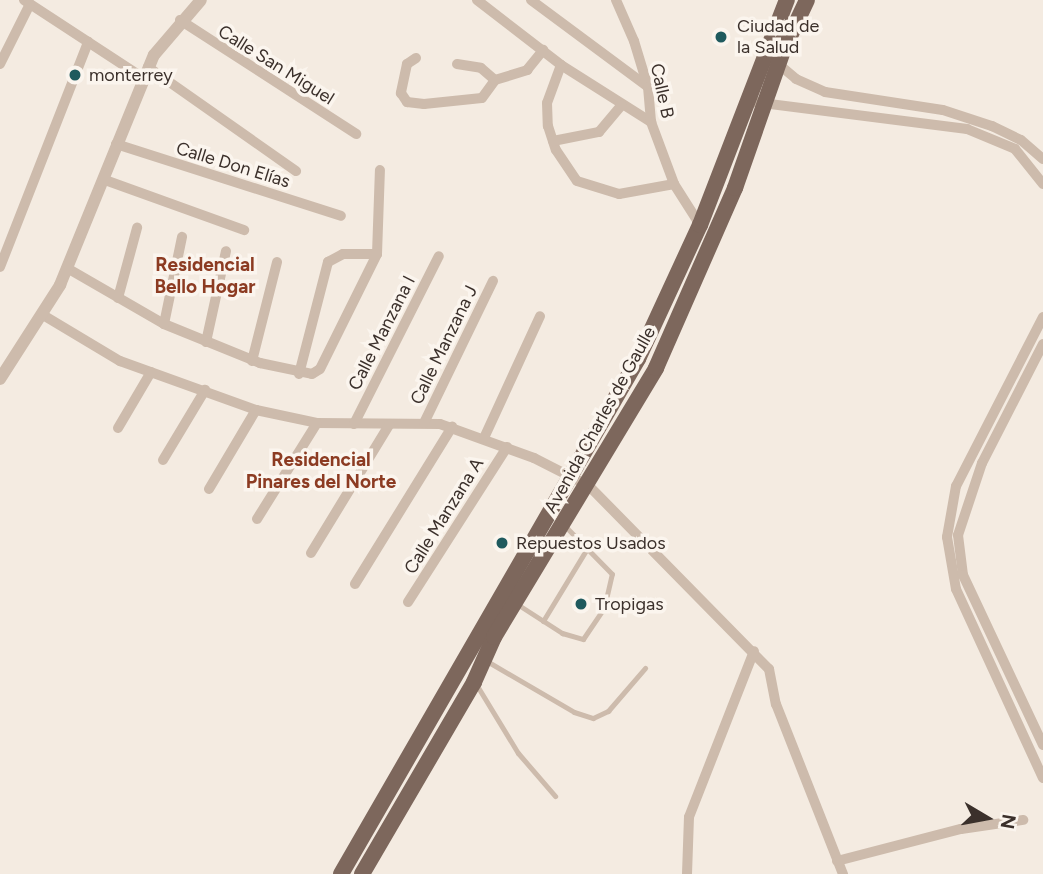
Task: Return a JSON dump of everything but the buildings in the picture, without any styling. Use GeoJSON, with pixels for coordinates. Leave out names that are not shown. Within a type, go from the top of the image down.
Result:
{"type":"FeatureCollection","features":[{"type":"Feature","properties":{"kind":"main road","name":"Avenida Charles de Gaulle"},"geometry":{"type":"LineString","coordinates":[[341,874],[638,359],[700,225],[762,57],[787,0]]}},
{"type":"Feature","properties":{"kind":"main road","name":"Avenida Charles de Gaulle"},"geometry":{"type":"LineString","coordinates":[[362,874],[474,682],[483,659],[589,486],[656,368],[735,188],[779,64],[807,0]]}},
{"type":"Feature","properties":{"kind":"main road"},"geometry":{"type":"LineString","coordinates":[[638,359],[656,368]]}},
{"type":"Feature","properties":{"kind":"street"},"geometry":{"type":"LineString","coordinates":[[0,380],[43,315],[67,268],[105,180],[145,72],[180,20],[201,0]]}},
{"type":"Feature","properties":{"kind":"street"},"geometry":{"type":"LineString","coordinates":[[477,0],[561,65],[651,122]]}},
{"type":"Feature","properties":{"kind":"street"},"geometry":{"type":"LineString","coordinates":[[531,0],[648,87]]}},
{"type":"Feature","properties":{"kind":"street","name":"Calle B"},"geometry":{"type":"LineString","coordinates":[[616,0],[648,87],[651,122],[674,184],[700,225]]}},
{"type":"Feature","properties":{"kind":"street"},"geometry":{"type":"LineString","coordinates":[[0,64],[27,2],[88,42],[145,72],[296,171]]}},
{"type":"Feature","properties":{"kind":"street","name":"Calle San Miguel"},"geometry":{"type":"LineString","coordinates":[[180,20],[356,134]]}},
{"type":"Feature","properties":{"kind":"street"},"geometry":{"type":"LineString","coordinates":[[0,267],[88,42]]}},
{"type":"Feature","properties":{"kind":"street"},"geometry":{"type":"LineString","coordinates":[[416,58],[403,77],[401,93],[407,102],[482,98],[495,80],[527,70],[543,50]]}},
{"type":"Feature","properties":{"kind":"street"},"geometry":{"type":"LineString","coordinates":[[762,57],[779,64],[796,79],[825,92],[943,110],[992,125],[1042,156]]}},
{"type":"Feature","properties":{"kind":"street"},"geometry":{"type":"LineString","coordinates":[[457,64],[481,68],[495,80]]}},
{"type":"Feature","properties":{"kind":"street"},"geometry":{"type":"LineString","coordinates":[[561,65],[547,103],[553,141],[584,187],[618,194],[674,184]]}},
{"type":"Feature","properties":{"kind":"street"},"geometry":{"type":"LineString","coordinates":[[746,101],[956,127],[996,139],[1030,163],[1043,184]]}},
{"type":"Feature","properties":{"kind":"street"},"geometry":{"type":"LineString","coordinates":[[553,141],[599,132],[622,105]]}},
{"type":"Feature","properties":{"kind":"street","name":"Calle Don Elías"},"geometry":{"type":"LineString","coordinates":[[116,145],[341,216]]}},
{"type":"Feature","properties":{"kind":"street"},"geometry":{"type":"LineString","coordinates":[[67,268],[164,324],[252,361],[299,374],[312,374],[320,369],[377,254],[380,170]]}},
{"type":"Feature","properties":{"kind":"street"},"geometry":{"type":"LineString","coordinates":[[105,180],[244,230]]}},
{"type":"Feature","properties":{"kind":"street"},"geometry":{"type":"LineString","coordinates":[[118,298],[137,228]]}},
{"type":"Feature","properties":{"kind":"street"},"geometry":{"type":"LineString","coordinates":[[164,324],[182,237]]}},
{"type":"Feature","properties":{"kind":"street"},"geometry":{"type":"LineString","coordinates":[[206,342],[226,251]]}},
{"type":"Feature","properties":{"kind":"street"},"geometry":{"type":"LineString","coordinates":[[299,374],[328,262],[343,254],[377,254]]}},
{"type":"Feature","properties":{"kind":"street","name":"Calle Manzana I"},"geometry":{"type":"LineString","coordinates":[[354,424],[439,256]]}},
{"type":"Feature","properties":{"kind":"street"},"geometry":{"type":"LineString","coordinates":[[252,361],[277,262]]}},
{"type":"Feature","properties":{"kind":"street","name":"Calle Manzana J"},"geometry":{"type":"LineString","coordinates":[[424,423],[493,281]]}},
{"type":"Feature","properties":{"kind":"street"},"geometry":{"type":"LineString","coordinates":[[43,315],[120,361],[256,410],[317,424],[424,423],[452,427],[507,447],[589,486],[769,669],[776,704],[843,874]]}},
{"type":"Feature","properties":{"kind":"street"},"geometry":{"type":"LineString","coordinates":[[484,438],[540,316]]}},
{"type":"Feature","properties":{"kind":"street"},"geometry":{"type":"LineString","coordinates":[[1043,317],[956,486],[947,537],[956,589],[1043,778]]}},
{"type":"Feature","properties":{"kind":"street"},"geometry":{"type":"LineString","coordinates":[[1043,344],[972,485],[958,535],[963,576],[1043,745]]}},
{"type":"Feature","properties":{"kind":"street"},"geometry":{"type":"LineString","coordinates":[[118,428],[150,372]]}},
{"type":"Feature","properties":{"kind":"street"},"geometry":{"type":"LineString","coordinates":[[163,460],[205,390]]}},
{"type":"Feature","properties":{"kind":"street"},"geometry":{"type":"LineString","coordinates":[[209,489],[256,410]]}},
{"type":"Feature","properties":{"kind":"street"},"geometry":{"type":"LineString","coordinates":[[257,519],[317,424]]}},
{"type":"Feature","properties":{"kind":"street"},"geometry":{"type":"LineString","coordinates":[[311,553],[389,425]]}},
{"type":"Feature","properties":{"kind":"street"},"geometry":{"type":"LineString","coordinates":[[355,584],[452,427]]}},
{"type":"Feature","properties":{"kind":"street","name":"Calle Manzana A"},"geometry":{"type":"LineString","coordinates":[[408,602],[507,447]]}},
{"type":"Feature","properties":{"kind":"street"},"geometry":{"type":"LineString","coordinates":[[688,874],[689,817],[754,651]]}},
{"type":"Feature","properties":{"kind":"street"},"geometry":{"type":"LineString","coordinates":[[1020,727],[1043,717]]}},
{"type":"Feature","properties":{"kind":"street"},"geometry":{"type":"LineString","coordinates":[[837,862],[961,830],[1023,820]]}},
{"type":"Feature","properties":{"kind":"lane"},"geometry":{"type":"LineString","coordinates":[[1030,163],[1042,156]]}},
{"type":"Feature","properties":{"kind":"lane"},"geometry":{"type":"LineString","coordinates":[[516,603],[562,633],[583,639],[599,616],[613,583],[612,574],[564,525]]}},
{"type":"Feature","properties":{"kind":"lane"},"geometry":{"type":"LineString","coordinates":[[543,621],[588,547]]}},
{"type":"Feature","properties":{"kind":"lane"},"geometry":{"type":"LineString","coordinates":[[483,659],[574,712],[593,718],[608,711],[645,668]]}},
{"type":"Feature","properties":{"kind":"lane"},"geometry":{"type":"LineString","coordinates":[[474,682],[517,753],[555,796]]}},
{"type":"Feature","properties":{"kind":"place","name":"Ciudad de la Salud"},"geometry":{"type":"Point","coordinates":[721,37]}},
{"type":"Feature","properties":{"kind":"place","name":"monterrey"},"geometry":{"type":"Point","coordinates":[75,75]}},
{"type":"Feature","properties":{"kind":"place","name":"Repuestos Usados"},"geometry":{"type":"Point","coordinates":[502,543]}},
{"type":"Feature","properties":{"kind":"place","name":"Tropigas"},"geometry":{"type":"Point","coordinates":[581,604]}},
{"type":"Feature","properties":{"kind":"district","name":"Residencial Bello Hogar"},"geometry":{"type":"Point","coordinates":[205,276]}},
{"type":"Feature","properties":{"kind":"district","name":"Residencial Pinares del Norte"},"geometry":{"type":"Point","coordinates":[321,471]}}]}
